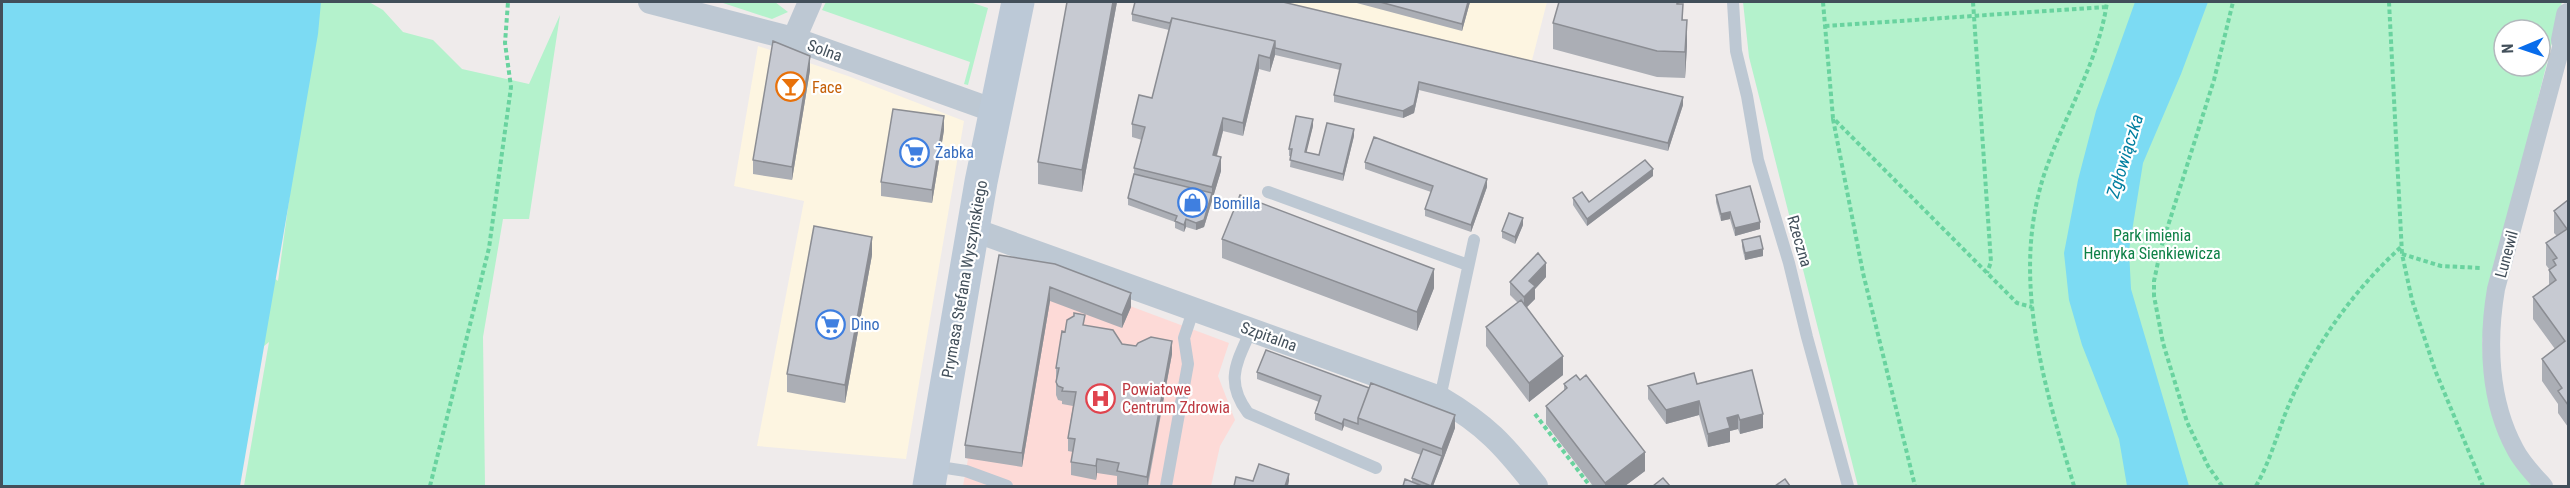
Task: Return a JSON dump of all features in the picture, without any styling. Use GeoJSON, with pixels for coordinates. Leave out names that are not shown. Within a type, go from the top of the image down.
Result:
{"type":"FeatureCollection","features":[{"type":"Feature","properties":{"kind":"main road","name":"Prymasa Stefana Wyszyńskiego"},"geometry":{"type":"LineString","coordinates":[[931,476],[995,111],[1018,2]]}},
{"type":"Feature","properties":{"kind":"street","name":"Solna"},"geometry":{"type":"LineString","coordinates":[[650,2],[794,39],[995,111]]}},
{"type":"Feature","properties":{"kind":"street"},"geometry":{"type":"LineString","coordinates":[[794,39],[810,2]]}},
{"type":"Feature","properties":{"kind":"street","name":"Lunewil"},"geometry":{"type":"LineString","coordinates":[[2544,486],[2517,452],[2508,434],[2497,397],[2492,362],[2492,327],[2496,289],[2568,15]]}},
{"type":"Feature","properties":{"kind":"street","name":"Szpitalna"},"geometry":{"type":"LineString","coordinates":[[974,230],[1440,398],[1481,424],[1500,442],[1536,486]]}},
{"type":"Feature","properties":{"kind":"lane","name":"Rzeczna"},"geometry":{"type":"LineString","coordinates":[[1733,2],[1736,51],[1747,96],[1758,160],[1789,263],[1848,486]]}},
{"type":"Feature","properties":{"kind":"lane"},"geometry":{"type":"LineString","coordinates":[[1268,192],[1468,265]]}},
{"type":"Feature","properties":{"kind":"lane"},"geometry":{"type":"LineString","coordinates":[[1440,398],[1474,240]]}},
{"type":"Feature","properties":{"kind":"lane"},"geometry":{"type":"LineString","coordinates":[[1166,486],[1188,364],[1184,338],[1194,308]]}},
{"type":"Feature","properties":{"kind":"lane"},"geometry":{"type":"LineString","coordinates":[[1251,330],[1233,373],[1242,405],[1248,413],[1376,468]]}},
{"type":"Feature","properties":{"kind":"lane"},"geometry":{"type":"LineString","coordinates":[[931,476],[966,471],[1007,486]]}},
{"type":"Feature","properties":{"kind":"path"},"geometry":{"type":"LineString","coordinates":[[430,486],[489,248],[511,87],[505,43],[508,2]]}},
{"type":"Feature","properties":{"kind":"path"},"geometry":{"type":"LineString","coordinates":[[1823,2],[1833,118],[1863,273],[1915,486]]}},
{"type":"Feature","properties":{"kind":"path"},"geometry":{"type":"LineString","coordinates":[[1973,2],[1991,262],[1987,273]]}},
{"type":"Feature","properties":{"kind":"path"},"geometry":{"type":"LineString","coordinates":[[2074,486],[2045,385],[2032,307],[2032,245],[2045,172],[2096,49],[2107,2]]}},
{"type":"Feature","properties":{"kind":"path"},"geometry":{"type":"LineString","coordinates":[[2222,486],[2208,466],[2187,422],[2163,343],[2154,296],[2154,281],[2161,248],[2214,80],[2233,2]]}},
{"type":"Feature","properties":{"kind":"path"},"geometry":{"type":"LineString","coordinates":[[2389,2],[2402,254],[2412,300],[2435,370],[2483,486]]}},
{"type":"Feature","properties":{"kind":"path"},"geometry":{"type":"LineString","coordinates":[[1825,26],[2106,8]]}},
{"type":"Feature","properties":{"kind":"path"},"geometry":{"type":"LineString","coordinates":[[1833,118],[2017,303],[2032,307]]}},
{"type":"Feature","properties":{"kind":"path"},"geometry":{"type":"LineString","coordinates":[[2256,486],[2267,466],[2290,403],[2309,364],[2332,326],[2363,285],[2401,247]]}},
{"type":"Feature","properties":{"kind":"path"},"geometry":{"type":"LineString","coordinates":[[2402,254],[2441,266],[2461,268],[2503,266]]}},
{"type":"Feature","properties":{"kind":"path"},"geometry":{"type":"LineString","coordinates":[[1535,414],[1590,486]]}},
{"type":"Feature","properties":{"kind":"shaded area"},"geometry":{"type":"Polygon","coordinates":[[[1253,2],[1547,2],[1530,68],[1253,2]]]}},
{"type":"Feature","properties":{"kind":"shaded area"},"geometry":{"type":"Polygon","coordinates":[[[758,46],[848,76],[964,121],[906,459],[757,446],[804,201],[734,186],[758,46]]]}},
{"type":"Feature","properties":{"kind":"shaded area","name":"Powiatowe Centrum Zdrowia"},"geometry":{"type":"Polygon","coordinates":[[[1055,278],[1229,343],[1218,376],[1235,420],[1220,446],[1211,486],[963,486],[968,459],[965,458],[1055,278]]]}},
{"type":"Feature","properties":{"kind":"green space"},"geometry":{"type":"Polygon","coordinates":[[[2,2],[369,2],[383,10],[403,32],[433,40],[462,69],[529,84],[560,15],[529,219],[503,219],[483,337],[485,486],[244,486],[269,342],[249,358],[2,486],[2,2]],[[297,141],[270,275],[278,281],[297,141]]]}},
{"type":"Feature","properties":{"kind":"green space"},"geometry":{"type":"Polygon","coordinates":[[[720,2],[775,2],[788,12],[772,19],[720,2]]]}},
{"type":"Feature","properties":{"kind":"green space"},"geometry":{"type":"Polygon","coordinates":[[[826,2],[970,2],[988,8],[968,85],[964,84],[970,62],[822,10],[826,2]]]}},
{"type":"Feature","properties":{"kind":"green space","name":"Park imienia Henryka Sienkiewicza"},"geometry":{"type":"Polygon","coordinates":[[[1743,2],[2562,2],[2552,42],[2552,18],[2492,18],[2492,78],[2543,78],[2494,276],[2482,341],[2484,373],[2534,486],[1858,486],[1749,57],[1743,2]]]}},
{"type":"Feature","properties":{"kind":"water"},"geometry":{"type":"Polygon","coordinates":[[[2,2],[321,2],[318,34],[240,486],[2,486],[2,2]]]}},
{"type":"Feature","properties":{"kind":"water","name":"Zgłowiączka"},"geometry":{"type":"Polygon","coordinates":[[[2135,2],[2208,2],[2181,74],[2143,163],[2129,250],[2131,289],[2189,486],[2127,486],[2119,439],[2082,345],[2069,300],[2064,253],[2078,180],[2096,111],[2135,2]]]}},
{"type":"Feature","properties":{"kind":"building"},"geometry":{"type":"Polygon","coordinates":[[[1067,2],[1113,2],[1082,170],[1038,162],[1067,2]]]}},
{"type":"Feature","properties":{"kind":"building"},"geometry":{"type":"Polygon","coordinates":[[[1135,2],[1283,2],[1683,97],[1668,143],[1419,82],[1414,105],[1403,111],[1334,95],[1341,64],[1275,48],[1275,41],[1172,18],[1170,23],[1132,14],[1135,2]]]}},
{"type":"Feature","properties":{"kind":"building"},"geometry":{"type":"Polygon","coordinates":[[[1380,2],[1468,2],[1462,24],[1380,2]]]}},
{"type":"Feature","properties":{"kind":"building"},"geometry":{"type":"Polygon","coordinates":[[[1559,2],[1677,2],[1677,4],[1683,4],[1682,20],[1687,20],[1685,52],[1657,51],[1553,23],[1559,2]]]}},
{"type":"Feature","properties":{"kind":"building"},"geometry":{"type":"Polygon","coordinates":[[[1172,18],[1275,41],[1270,58],[1259,55],[1243,123],[1223,118],[1213,155],[1221,157],[1212,187],[1134,168],[1145,127],[1132,124],[1139,95],[1152,98],[1172,18]]]}},
{"type":"Feature","properties":{"kind":"building"},"geometry":{"type":"Polygon","coordinates":[[[773,41],[810,56],[792,167],[753,160],[773,41]]]}},
{"type":"Feature","properties":{"kind":"building"},"geometry":{"type":"Polygon","coordinates":[[[893,109],[944,116],[932,190],[881,182],[893,109]]]}},
{"type":"Feature","properties":{"kind":"building"},"geometry":{"type":"Polygon","coordinates":[[[1296,116],[1313,119],[1305,152],[1319,155],[1327,123],[1354,129],[1343,174],[1290,160],[1292,149],[1289,149],[1296,116]]]}},
{"type":"Feature","properties":{"kind":"building"},"geometry":{"type":"Polygon","coordinates":[[[1374,137],[1487,179],[1471,225],[1425,209],[1433,186],[1365,162],[1374,137]]]}},
{"type":"Feature","properties":{"kind":"building"},"geometry":{"type":"Polygon","coordinates":[[[1645,160],[1653,169],[1587,219],[1573,198],[1582,192],[1589,202],[1645,160]]]}},
{"type":"Feature","properties":{"kind":"building"},"geometry":{"type":"Polygon","coordinates":[[[1134,174],[1212,193],[1204,220],[1196,223],[1186,219],[1184,225],[1175,221],[1177,216],[1128,198],[1134,174]]]}},
{"type":"Feature","properties":{"kind":"building"},"geometry":{"type":"Polygon","coordinates":[[[1750,186],[1760,222],[1735,228],[1730,212],[1721,214],[1716,195],[1750,186]]]}},
{"type":"Feature","properties":{"kind":"building"},"geometry":{"type":"Polygon","coordinates":[[[1240,195],[1434,269],[1417,312],[1222,239],[1240,195]]]}},
{"type":"Feature","properties":{"kind":"building"},"geometry":{"type":"Polygon","coordinates":[[[2568,200],[2568,405],[2558,391],[2562,388],[2542,359],[2565,341],[2533,297],[2556,280],[2549,270],[2556,265],[2553,260],[2557,258],[2546,243],[2567,229],[2554,211],[2568,200]]]}},
{"type":"Feature","properties":{"kind":"building"},"geometry":{"type":"Polygon","coordinates":[[[1509,213],[1523,218],[1515,237],[1502,231],[1509,213]]]}},
{"type":"Feature","properties":{"kind":"building","name":"Dino"},"geometry":{"type":"Polygon","coordinates":[[[814,226],[872,237],[845,385],[787,374],[814,226]]]}},
{"type":"Feature","properties":{"kind":"building"},"geometry":{"type":"Polygon","coordinates":[[[1760,236],[1763,249],[1745,253],[1742,240],[1760,236]]]}},
{"type":"Feature","properties":{"kind":"building"},"geometry":{"type":"Polygon","coordinates":[[[1538,253],[1546,263],[1529,281],[1535,286],[1524,297],[1510,282],[1538,253]]]}},
{"type":"Feature","properties":{"kind":"building"},"geometry":{"type":"Polygon","coordinates":[[[999,255],[1055,264],[1131,293],[1122,315],[1050,287],[1022,453],[965,445],[999,255]]]}},
{"type":"Feature","properties":{"kind":"building"},"geometry":{"type":"Polygon","coordinates":[[[1521,300],[1563,356],[1529,383],[1486,327],[1521,300]]]}},
{"type":"Feature","properties":{"kind":"building"},"geometry":{"type":"Polygon","coordinates":[[[1074,313],[1085,315],[1083,325],[1113,330],[1122,344],[1136,346],[1151,337],[1172,341],[1147,477],[1117,471],[1119,463],[1097,459],[1096,466],[1071,462],[1075,439],[1068,438],[1076,392],[1062,391],[1063,388],[1056,382],[1059,368],[1056,368],[1062,331],[1065,332],[1067,320],[1074,316],[1074,313]]]}},
{"type":"Feature","properties":{"kind":"building"},"geometry":{"type":"Polygon","coordinates":[[[1266,350],[1369,388],[1358,424],[1344,419],[1342,424],[1315,413],[1321,396],[1257,372],[1266,350]]]}},
{"type":"Feature","properties":{"kind":"building"},"geometry":{"type":"Polygon","coordinates":[[[1752,370],[1763,414],[1740,420],[1738,415],[1727,418],[1730,428],[1708,434],[1699,401],[1666,410],[1648,386],[1694,373],[1697,384],[1752,370]]]}},
{"type":"Feature","properties":{"kind":"building"},"geometry":{"type":"Polygon","coordinates":[[[1576,375],[1580,380],[1586,375],[1645,452],[1605,483],[1546,406],[1567,388],[1564,384],[1576,375]]]}},
{"type":"Feature","properties":{"kind":"building"},"geometry":{"type":"Polygon","coordinates":[[[1371,383],[1455,415],[1442,449],[1358,418],[1371,383]]]}},
{"type":"Feature","properties":{"kind":"building"},"geometry":{"type":"Polygon","coordinates":[[[1423,449],[1442,456],[1431,486],[1412,478],[1423,449]]]}},
{"type":"Feature","properties":{"kind":"building"},"geometry":{"type":"Polygon","coordinates":[[[1259,464],[1289,474],[1285,486],[1234,486],[1236,477],[1253,481],[1259,464]]]}},
{"type":"Feature","properties":{"kind":"building"},"geometry":{"type":"Polygon","coordinates":[[[1663,478],[1670,486],[1653,486],[1663,478]]]}},
{"type":"Feature","properties":{"kind":"building"},"geometry":{"type":"Polygon","coordinates":[[[1405,479],[1422,486],[1403,486],[1405,479]]]}},
{"type":"Feature","properties":{"kind":"building"},"geometry":{"type":"Polygon","coordinates":[[[1785,479],[1790,486],[1775,486],[1785,479]]]}},
{"type":"Feature","properties":{"kind":"place","name":"Face"},"geometry":{"type":"Point","coordinates":[791,87]}},
{"type":"Feature","properties":{"kind":"place","name":"Żabka"},"geometry":{"type":"Point","coordinates":[914,152]}},
{"type":"Feature","properties":{"kind":"place","name":"Bomilla"},"geometry":{"type":"Point","coordinates":[1192,203]}},
{"type":"Feature","properties":{"kind":"place","name":"Dino"},"geometry":{"type":"Point","coordinates":[830,324]}},
{"type":"Feature","properties":{"kind":"place","name":"Powiatowe Centrum Zdrowia"},"geometry":{"type":"Point","coordinates":[1101,398]}}]}
